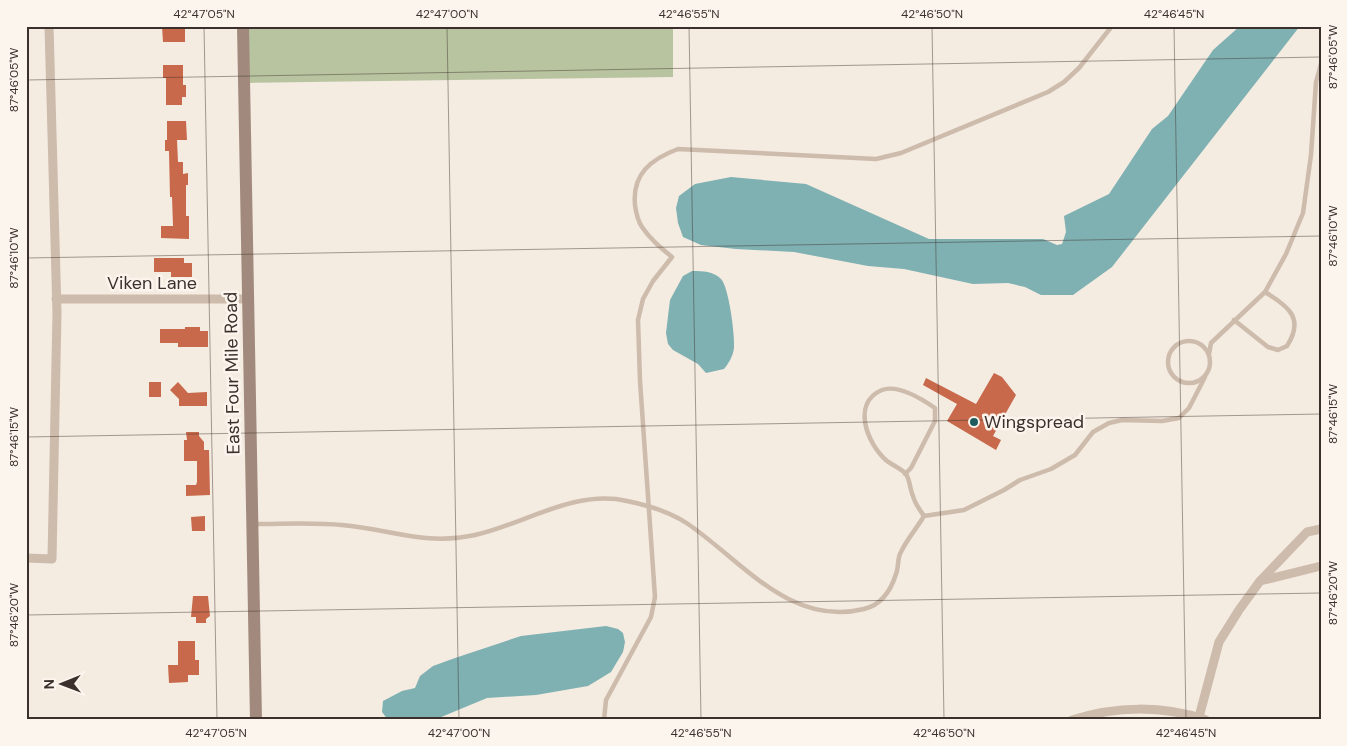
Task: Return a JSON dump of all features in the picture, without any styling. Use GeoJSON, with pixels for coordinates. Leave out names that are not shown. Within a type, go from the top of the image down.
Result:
{"type":"FeatureCollection","features":[{"type":"Feature","properties":{"kind":"street"},"geometry":{"type":"LineString","coordinates":[[26,558],[52,559],[56,299],[49,26]]}},
{"type":"Feature","properties":{"kind":"street","name":"East Four Mile Road"},"geometry":{"type":"LineString","coordinates":[[243,26],[256,720]]}},
{"type":"Feature","properties":{"kind":"street","name":"Viken Lane"},"geometry":{"type":"LineString","coordinates":[[56,299],[248,299]]}},
{"type":"Feature","properties":{"kind":"street"},"geometry":{"type":"LineString","coordinates":[[1072,720],[1099,712],[1135,709],[1174,711],[1203,718],[1219,642],[1239,610],[1260,581],[1308,532],[1321,530]]}},
{"type":"Feature","properties":{"kind":"street"},"geometry":{"type":"LineString","coordinates":[[1260,581],[1321,566]]}},
{"type":"Feature","properties":{"kind":"lane"},"geometry":{"type":"LineString","coordinates":[[604,720],[606,700],[651,617],[655,597],[640,381],[638,320],[643,299],[653,281],[672,258],[646,233],[641,226],[636,212],[634,197],[636,182],[645,168],[661,156],[678,149],[876,159],[901,153],[1048,92],[1064,82],[1078,68],[1112,26]]}},
{"type":"Feature","properties":{"kind":"lane"},"geometry":{"type":"LineString","coordinates":[[252,524],[342,525],[436,540],[477,535],[554,508],[588,500],[626,500],[665,512],[686,523],[780,595],[806,606],[843,611],[863,610],[872,607],[880,602],[886,594],[897,574],[900,552],[924,516],[964,510],[1020,480],[1052,469],[1075,454],[1093,432],[1109,423],[1122,420],[1162,421],[1179,418],[1189,408],[1210,366],[1208,354],[1211,343],[1265,292],[1286,254],[1303,213],[1311,155],[1316,82],[1321,64]]}},
{"type":"Feature","properties":{"kind":"lane"},"geometry":{"type":"LineString","coordinates":[[1234,320],[1268,347],[1278,350],[1287,346],[1294,332],[1294,318],[1284,304],[1265,292]]}},
{"type":"Feature","properties":{"kind":"lane"},"geometry":{"type":"LineString","coordinates":[[1204,377],[1192,383],[1178,380],[1170,369],[1169,362],[1174,348],[1186,342],[1200,344],[1208,354]]}},
{"type":"Feature","properties":{"kind":"lane"},"geometry":{"type":"LineString","coordinates":[[906,474],[911,468],[935,421],[935,408],[920,397],[891,388],[873,396],[864,410],[865,423],[876,448],[886,460],[906,474],[913,497],[924,516]]}},
{"type":"Feature","properties":{"kind":"green space"},"geometry":{"type":"Polygon","coordinates":[[[244,26],[673,26],[673,77],[245,83],[244,26]]]}},
{"type":"Feature","properties":{"kind":"water"},"geometry":{"type":"Polygon","coordinates":[[[1240,26],[1300,26],[1112,267],[1073,295],[1041,295],[1025,287],[1008,283],[973,284],[904,269],[868,266],[794,252],[701,245],[683,237],[678,223],[676,208],[679,196],[695,184],[731,177],[806,184],[929,239],[1043,239],[1057,245],[1062,244],[1066,232],[1064,216],[1109,194],[1152,129],[1168,116],[1213,50],[1240,26]]]}},
{"type":"Feature","properties":{"kind":"water"},"geometry":{"type":"Polygon","coordinates":[[[692,271],[704,271],[715,274],[721,279],[727,291],[734,348],[733,354],[724,369],[706,373],[698,364],[673,350],[668,344],[666,333],[670,300],[683,276],[692,271]]]}},
{"type":"Feature","properties":{"kind":"water"},"geometry":{"type":"Polygon","coordinates":[[[606,626],[618,629],[623,633],[625,642],[623,652],[611,672],[588,686],[536,695],[487,698],[434,720],[388,720],[382,712],[383,701],[402,691],[415,688],[420,676],[433,666],[521,636],[606,626]]]}},
{"type":"Feature","properties":{"kind":"building"},"geometry":{"type":"Polygon","coordinates":[[[162,26],[185,26],[185,42],[163,42],[162,26]]]}},
{"type":"Feature","properties":{"kind":"building"},"geometry":{"type":"Polygon","coordinates":[[[163,65],[183,65],[183,85],[186,85],[186,97],[182,97],[182,105],[166,105],[166,78],[163,78],[163,65]]]}},
{"type":"Feature","properties":{"kind":"building"},"geometry":{"type":"Polygon","coordinates":[[[167,121],[186,121],[187,140],[177,140],[178,162],[183,162],[183,174],[188,173],[186,216],[189,216],[189,239],[161,238],[161,226],[173,226],[169,151],[165,151],[167,121]]]}},
{"type":"Feature","properties":{"kind":"building"},"geometry":{"type":"Polygon","coordinates":[[[154,258],[184,258],[184,263],[192,263],[192,277],[171,277],[171,272],[154,272],[154,258]]]}},
{"type":"Feature","properties":{"kind":"building"},"geometry":{"type":"Polygon","coordinates":[[[185,327],[200,327],[200,331],[208,331],[208,347],[178,347],[178,343],[160,343],[160,329],[185,329],[185,327]]]}},
{"type":"Feature","properties":{"kind":"building","name":"Wingspread"},"geometry":{"type":"Polygon","coordinates":[[[994,373],[1002,377],[1016,395],[993,436],[1001,440],[996,450],[947,421],[957,404],[923,385],[926,378],[976,404],[994,373]]]}},
{"type":"Feature","properties":{"kind":"building"},"geometry":{"type":"Polygon","coordinates":[[[149,382],[161,382],[161,397],[149,397],[149,382]]]}},
{"type":"Feature","properties":{"kind":"building"},"geometry":{"type":"Polygon","coordinates":[[[178,382],[188,393],[207,392],[207,406],[179,406],[179,399],[170,390],[178,382]]]}},
{"type":"Feature","properties":{"kind":"building"},"geometry":{"type":"Polygon","coordinates":[[[186,432],[199,432],[199,436],[204,442],[204,450],[209,450],[210,495],[186,496],[186,485],[196,485],[197,482],[197,461],[184,461],[184,440],[187,440],[186,432]]]}},
{"type":"Feature","properties":{"kind":"building"},"geometry":{"type":"Polygon","coordinates":[[[205,516],[205,531],[192,531],[191,517],[205,516]]]}},
{"type":"Feature","properties":{"kind":"building"},"geometry":{"type":"Polygon","coordinates":[[[193,596],[208,596],[210,616],[206,619],[206,623],[196,623],[196,617],[191,617],[193,596]]]}},
{"type":"Feature","properties":{"kind":"building"},"geometry":{"type":"Polygon","coordinates":[[[178,641],[195,641],[195,660],[199,660],[199,675],[188,675],[188,682],[169,683],[168,665],[178,665],[178,641]]]}},
{"type":"Feature","properties":{"kind":"place","name":"Wingspread"},"geometry":{"type":"Point","coordinates":[974,422]}}]}
